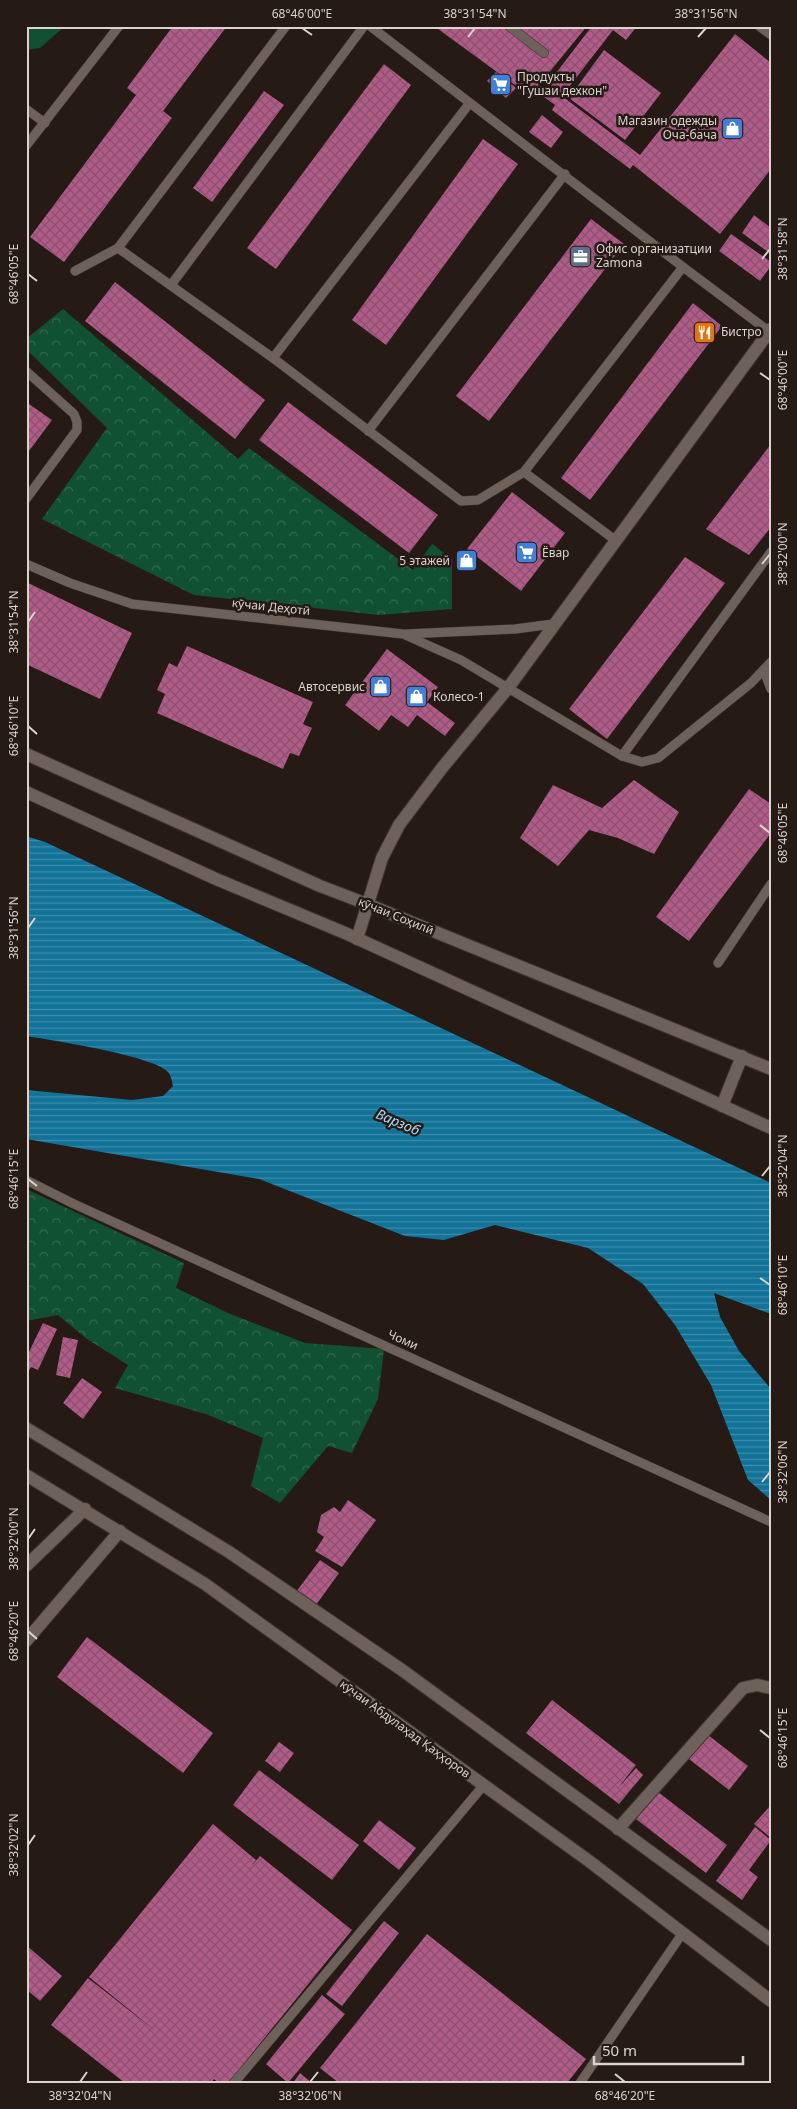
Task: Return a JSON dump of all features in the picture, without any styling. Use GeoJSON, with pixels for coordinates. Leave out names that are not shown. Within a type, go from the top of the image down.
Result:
{"type":"FeatureCollection","features":[{"type":"Feature","properties":{"kind":"main road"},"geometry":{"type":"LineString","coordinates":[[357,939],[382,858],[399,825],[442,768],[508,688],[553,624],[770,331]]}},
{"type":"Feature","properties":{"kind":"main road","name":"кӯчаи Соҳилӣ"},"geometry":{"type":"LineString","coordinates":[[26,754],[320,886],[771,1069]]}},
{"type":"Feature","properties":{"kind":"main road"},"geometry":{"type":"LineString","coordinates":[[26,792],[216,879],[357,939],[771,1128]]}},
{"type":"Feature","properties":{"kind":"main road"},"geometry":{"type":"LineString","coordinates":[[722,1106],[742,1056]]}},
{"type":"Feature","properties":{"kind":"main road"},"geometry":{"type":"LineString","coordinates":[[26,1428],[246,1563],[402,1670],[771,1940]]}},
{"type":"Feature","properties":{"kind":"main road","name":"кӯчаи Абдулаҳад Қаҳҳоров"},"geometry":{"type":"LineString","coordinates":[[26,1475],[205,1584],[589,1861],[771,2001]]}},
{"type":"Feature","properties":{"kind":"main road"},"geometry":{"type":"LineString","coordinates":[[26,1566],[84,1510]]}},
{"type":"Feature","properties":{"kind":"main road"},"geometry":{"type":"LineString","coordinates":[[26,1641],[120,1531]]}},
{"type":"Feature","properties":{"kind":"main road"},"geometry":{"type":"LineString","coordinates":[[618,1829],[743,1688],[757,1685],[771,1688]]}},
{"type":"Feature","properties":{"kind":"lane"},"geometry":{"type":"LineString","coordinates":[[26,146],[119,26]]}},
{"type":"Feature","properties":{"kind":"lane"},"geometry":{"type":"LineString","coordinates":[[75,271],[118,248],[286,26]]}},
{"type":"Feature","properties":{"kind":"lane"},"geometry":{"type":"LineString","coordinates":[[171,286],[364,26]]}},
{"type":"Feature","properties":{"kind":"lane"},"geometry":{"type":"LineString","coordinates":[[370,26],[469,104],[565,174],[683,267],[770,331]]}},
{"type":"Feature","properties":{"kind":"lane"},"geometry":{"type":"LineString","coordinates":[[509,26],[544,53]]}},
{"type":"Feature","properties":{"kind":"lane"},"geometry":{"type":"LineString","coordinates":[[759,26],[771,35]]}},
{"type":"Feature","properties":{"kind":"lane"},"geometry":{"type":"LineString","coordinates":[[273,358],[469,104]]}},
{"type":"Feature","properties":{"kind":"lane"},"geometry":{"type":"LineString","coordinates":[[26,110],[45,123]]}},
{"type":"Feature","properties":{"kind":"lane"},"geometry":{"type":"LineString","coordinates":[[368,431],[565,174]]}},
{"type":"Feature","properties":{"kind":"lane"},"geometry":{"type":"LineString","coordinates":[[118,248],[273,358],[461,501],[478,500],[524,472],[683,267]]}},
{"type":"Feature","properties":{"kind":"lane"},"geometry":{"type":"LineString","coordinates":[[26,371],[74,414],[77,430],[26,499]]}},
{"type":"Feature","properties":{"kind":"lane"},"geometry":{"type":"LineString","coordinates":[[524,472],[615,540]]}},
{"type":"Feature","properties":{"kind":"lane"},"geometry":{"type":"LineString","coordinates":[[622,756],[771,552]]}},
{"type":"Feature","properties":{"kind":"lane","name":"кӯчаи Деҳотӣ"},"geometry":{"type":"LineString","coordinates":[[26,564],[70,583],[132,604],[403,634],[453,656],[622,756],[642,762],[658,758],[764,671],[771,662]]}},
{"type":"Feature","properties":{"kind":"lane"},"geometry":{"type":"LineString","coordinates":[[403,634],[458,630],[486,631],[553,624]]}},
{"type":"Feature","properties":{"kind":"lane"},"geometry":{"type":"LineString","coordinates":[[764,671],[771,689]]}},
{"type":"Feature","properties":{"kind":"lane"},"geometry":{"type":"LineString","coordinates":[[718,963],[771,884]]}},
{"type":"Feature","properties":{"kind":"lane","name":"Чоми"},"geometry":{"type":"LineString","coordinates":[[26,1180],[74,1204],[771,1522]]}},
{"type":"Feature","properties":{"kind":"lane"},"geometry":{"type":"LineString","coordinates":[[234,2083],[483,1786]]}},
{"type":"Feature","properties":{"kind":"lane"},"geometry":{"type":"LineString","coordinates":[[580,2083],[682,1934]]}},
{"type":"Feature","properties":{"kind":"green space"},"geometry":{"type":"Polygon","coordinates":[[[26,26],[65,26],[40,48],[26,50],[26,26]]]}},
{"type":"Feature","properties":{"kind":"green space"},"geometry":{"type":"Polygon","coordinates":[[[63,309],[238,459],[249,448],[413,570],[432,544],[452,559],[452,609],[379,615],[194,595],[42,519],[107,428],[26,349],[26,339],[63,309]]]}},
{"type":"Feature","properties":{"kind":"green space"},"geometry":{"type":"Polygon","coordinates":[[[26,1189],[184,1263],[176,1288],[228,1313],[305,1343],[384,1349],[378,1399],[352,1453],[328,1446],[280,1503],[251,1486],[263,1438],[206,1414],[115,1388],[128,1365],[87,1339],[58,1315],[26,1321],[26,1189]]]}},
{"type":"Feature","properties":{"kind":"water","name":"Варзоб"},"geometry":{"type":"Polygon","coordinates":[[[26,836],[45,842],[771,1183],[771,1314],[714,1293],[720,1317],[739,1351],[771,1389],[771,1500],[748,1480],[711,1385],[675,1325],[643,1284],[588,1248],[495,1225],[444,1240],[405,1236],[259,1179],[26,1139],[26,1090],[132,1100],[163,1096],[173,1086],[168,1072],[144,1060],[26,1036],[26,836]]]}},
{"type":"Feature","properties":{"kind":"building"},"geometry":{"type":"Polygon","coordinates":[[[173,26],[227,26],[163,111],[172,118],[64,262],[30,237],[136,95],[127,88],[173,26]]]}},
{"type":"Feature","properties":{"kind":"building"},"geometry":{"type":"Polygon","coordinates":[[[434,26],[587,26],[530,96],[434,26]]]}},
{"type":"Feature","properties":{"kind":"building"},"geometry":{"type":"Polygon","coordinates":[[[592,26],[637,26],[626,40],[613,30],[562,96],[640,155],[735,34],[771,63],[771,169],[720,234],[633,165],[630,169],[552,110],[555,105],[540,94],[592,26]]]}},
{"type":"Feature","properties":{"kind":"building"},"geometry":{"type":"Polygon","coordinates":[[[604,50],[661,93],[625,140],[569,98],[604,50]]]}},
{"type":"Feature","properties":{"kind":"building"},"geometry":{"type":"Polygon","coordinates":[[[384,64],[411,85],[276,269],[247,248],[384,64]]]}},
{"type":"Feature","properties":{"kind":"building","name":"Продукты \"Гушаи дехкон\""},"geometry":{"type":"Polygon","coordinates":[[[496,72],[516,88],[506,98],[487,81],[496,72]]]}},
{"type":"Feature","properties":{"kind":"building"},"geometry":{"type":"Polygon","coordinates":[[[264,91],[284,105],[212,202],[193,188],[264,91]]]}},
{"type":"Feature","properties":{"kind":"building"},"geometry":{"type":"Polygon","coordinates":[[[542,115],[563,132],[551,148],[529,132],[542,115]]]}},
{"type":"Feature","properties":{"kind":"building"},"geometry":{"type":"Polygon","coordinates":[[[483,139],[518,164],[386,345],[352,320],[483,139]]]}},
{"type":"Feature","properties":{"kind":"building"},"geometry":{"type":"Polygon","coordinates":[[[754,215],[771,228],[771,254],[742,233],[754,215]]]}},
{"type":"Feature","properties":{"kind":"building"},"geometry":{"type":"Polygon","coordinates":[[[591,219],[624,244],[489,421],[456,396],[591,219]]]}},
{"type":"Feature","properties":{"kind":"building"},"geometry":{"type":"Polygon","coordinates":[[[731,234],[771,262],[771,266],[760,281],[719,251],[731,234]]]}},
{"type":"Feature","properties":{"kind":"building"},"geometry":{"type":"Polygon","coordinates":[[[115,282],[265,400],[235,439],[85,321],[115,282]]]}},
{"type":"Feature","properties":{"kind":"building"},"geometry":{"type":"Polygon","coordinates":[[[693,303],[722,326],[590,500],[561,478],[693,303]]]}},
{"type":"Feature","properties":{"kind":"building"},"geometry":{"type":"Polygon","coordinates":[[[26,402],[52,420],[26,455],[26,402]]]}},
{"type":"Feature","properties":{"kind":"building"},"geometry":{"type":"Polygon","coordinates":[[[288,402],[438,515],[409,553],[259,440],[288,402]]]}},
{"type":"Feature","properties":{"kind":"building"},"geometry":{"type":"Polygon","coordinates":[[[771,444],[771,527],[749,555],[706,529],[771,444]]]}},
{"type":"Feature","properties":{"kind":"building"},"geometry":{"type":"Polygon","coordinates":[[[512,492],[565,533],[521,591],[467,549],[512,492]]]}},
{"type":"Feature","properties":{"kind":"building"},"geometry":{"type":"Polygon","coordinates":[[[685,557],[725,583],[607,739],[569,709],[685,557]]]}},
{"type":"Feature","properties":{"kind":"building"},"geometry":{"type":"Polygon","coordinates":[[[26,582],[132,633],[100,699],[26,664],[26,582]]]}},
{"type":"Feature","properties":{"kind":"building"},"geometry":{"type":"Polygon","coordinates":[[[187,646],[313,702],[303,724],[312,728],[299,756],[290,753],[283,769],[157,713],[165,694],[157,690],[169,663],[177,667],[187,646]]]}},
{"type":"Feature","properties":{"kind":"building"},"geometry":{"type":"Polygon","coordinates":[[[387,649],[438,687],[427,702],[455,723],[445,736],[417,715],[408,727],[391,715],[379,731],[345,705],[387,649]]]}},
{"type":"Feature","properties":{"kind":"building"},"geometry":{"type":"Polygon","coordinates":[[[634,780],[679,812],[654,854],[618,838],[589,830],[558,866],[520,838],[553,785],[602,808],[634,780]]]}},
{"type":"Feature","properties":{"kind":"building"},"geometry":{"type":"Polygon","coordinates":[[[749,789],[771,804],[771,833],[689,941],[656,917],[749,789]]]}},
{"type":"Feature","properties":{"kind":"building"},"geometry":{"type":"Polygon","coordinates":[[[43,1323],[57,1329],[38,1370],[31,1367],[26,1376],[26,1358],[43,1323]]]}},
{"type":"Feature","properties":{"kind":"building"},"geometry":{"type":"Polygon","coordinates":[[[63,1337],[78,1340],[70,1378],[56,1375],[63,1337]]]}},
{"type":"Feature","properties":{"kind":"building"},"geometry":{"type":"Polygon","coordinates":[[[82,1378],[102,1392],[83,1419],[63,1403],[82,1378]]]}},
{"type":"Feature","properties":{"kind":"building"},"geometry":{"type":"Polygon","coordinates":[[[348,1500],[376,1520],[342,1567],[315,1551],[324,1537],[317,1532],[321,1515],[334,1507],[340,1512],[348,1500]]]}},
{"type":"Feature","properties":{"kind":"building"},"geometry":{"type":"Polygon","coordinates":[[[320,1560],[339,1573],[316,1605],[296,1592],[320,1560]]]}},
{"type":"Feature","properties":{"kind":"building"},"geometry":{"type":"Polygon","coordinates":[[[87,1637],[213,1733],[183,1773],[57,1677],[87,1637]]]}},
{"type":"Feature","properties":{"kind":"building"},"geometry":{"type":"Polygon","coordinates":[[[552,1700],[636,1765],[618,1788],[636,1768],[643,1775],[619,1804],[526,1733],[552,1700]]]}},
{"type":"Feature","properties":{"kind":"building"},"geometry":{"type":"Polygon","coordinates":[[[708,1735],[748,1766],[729,1790],[689,1759],[708,1735]]]}},
{"type":"Feature","properties":{"kind":"building"},"geometry":{"type":"Polygon","coordinates":[[[279,1742],[294,1753],[280,1772],[265,1761],[279,1742]]]}},
{"type":"Feature","properties":{"kind":"building"},"geometry":{"type":"Polygon","coordinates":[[[259,1770],[359,1845],[332,1880],[233,1805],[259,1770]]]}},
{"type":"Feature","properties":{"kind":"building"},"geometry":{"type":"Polygon","coordinates":[[[658,1792],[727,1845],[706,1873],[636,1819],[658,1792]]]}},
{"type":"Feature","properties":{"kind":"building"},"geometry":{"type":"Polygon","coordinates":[[[771,1805],[771,1838],[754,1824],[771,1805]]]}},
{"type":"Feature","properties":{"kind":"building"},"geometry":{"type":"Polygon","coordinates":[[[379,1820],[416,1848],[399,1870],[363,1841],[379,1820]]]}},
{"type":"Feature","properties":{"kind":"building"},"geometry":{"type":"Polygon","coordinates":[[[213,1824],[256,1860],[250,1868],[260,1856],[352,1930],[228,2083],[219,2083],[214,2079],[211,2083],[125,2083],[51,2025],[88,1978],[158,2033],[89,1977],[213,1824]]]}},
{"type":"Feature","properties":{"kind":"building"},"geometry":{"type":"Polygon","coordinates":[[[755,1827],[771,1840],[749,1870],[758,1877],[742,1900],[716,1881],[755,1827]]]}},
{"type":"Feature","properties":{"kind":"building"},"geometry":{"type":"Polygon","coordinates":[[[384,1921],[399,1933],[342,2006],[326,1994],[384,1921]]]}},
{"type":"Feature","properties":{"kind":"building"},"geometry":{"type":"Polygon","coordinates":[[[427,1934],[586,2059],[567,2083],[339,2083],[320,2068],[427,1934]]]}},
{"type":"Feature","properties":{"kind":"building"},"geometry":{"type":"Polygon","coordinates":[[[26,1945],[62,1976],[40,2001],[26,1989],[26,1945]]]}},
{"type":"Feature","properties":{"kind":"building"},"geometry":{"type":"Polygon","coordinates":[[[322,1995],[345,2014],[288,2083],[266,2064],[322,1995]]]}},
{"type":"Feature","properties":{"kind":"building"},"geometry":{"type":"Polygon","coordinates":[[[300,2073],[312,2083],[293,2083],[300,2073]]]}},
{"type":"Feature","properties":{"kind":"place","name":"Продукты \"Гушаи дехкон\""},"geometry":{"type":"Point","coordinates":[501,84]}},
{"type":"Feature","properties":{"kind":"place","name":"Магазин одежды Оча-бача"},"geometry":{"type":"Point","coordinates":[733,128]}},
{"type":"Feature","properties":{"kind":"place","name":"Офис организатции Zamona"},"geometry":{"type":"Point","coordinates":[580,256]}},
{"type":"Feature","properties":{"kind":"place","name":"Бистро"},"geometry":{"type":"Point","coordinates":[705,332]}},
{"type":"Feature","properties":{"kind":"place","name":"Ёвар"},"geometry":{"type":"Point","coordinates":[526,553]}},
{"type":"Feature","properties":{"kind":"place","name":"5 этажей"},"geometry":{"type":"Point","coordinates":[466,561]}},
{"type":"Feature","properties":{"kind":"place","name":"Автосервис"},"geometry":{"type":"Point","coordinates":[381,687]}},
{"type":"Feature","properties":{"kind":"place","name":"Колесо-1"},"geometry":{"type":"Point","coordinates":[417,697]}}]}
